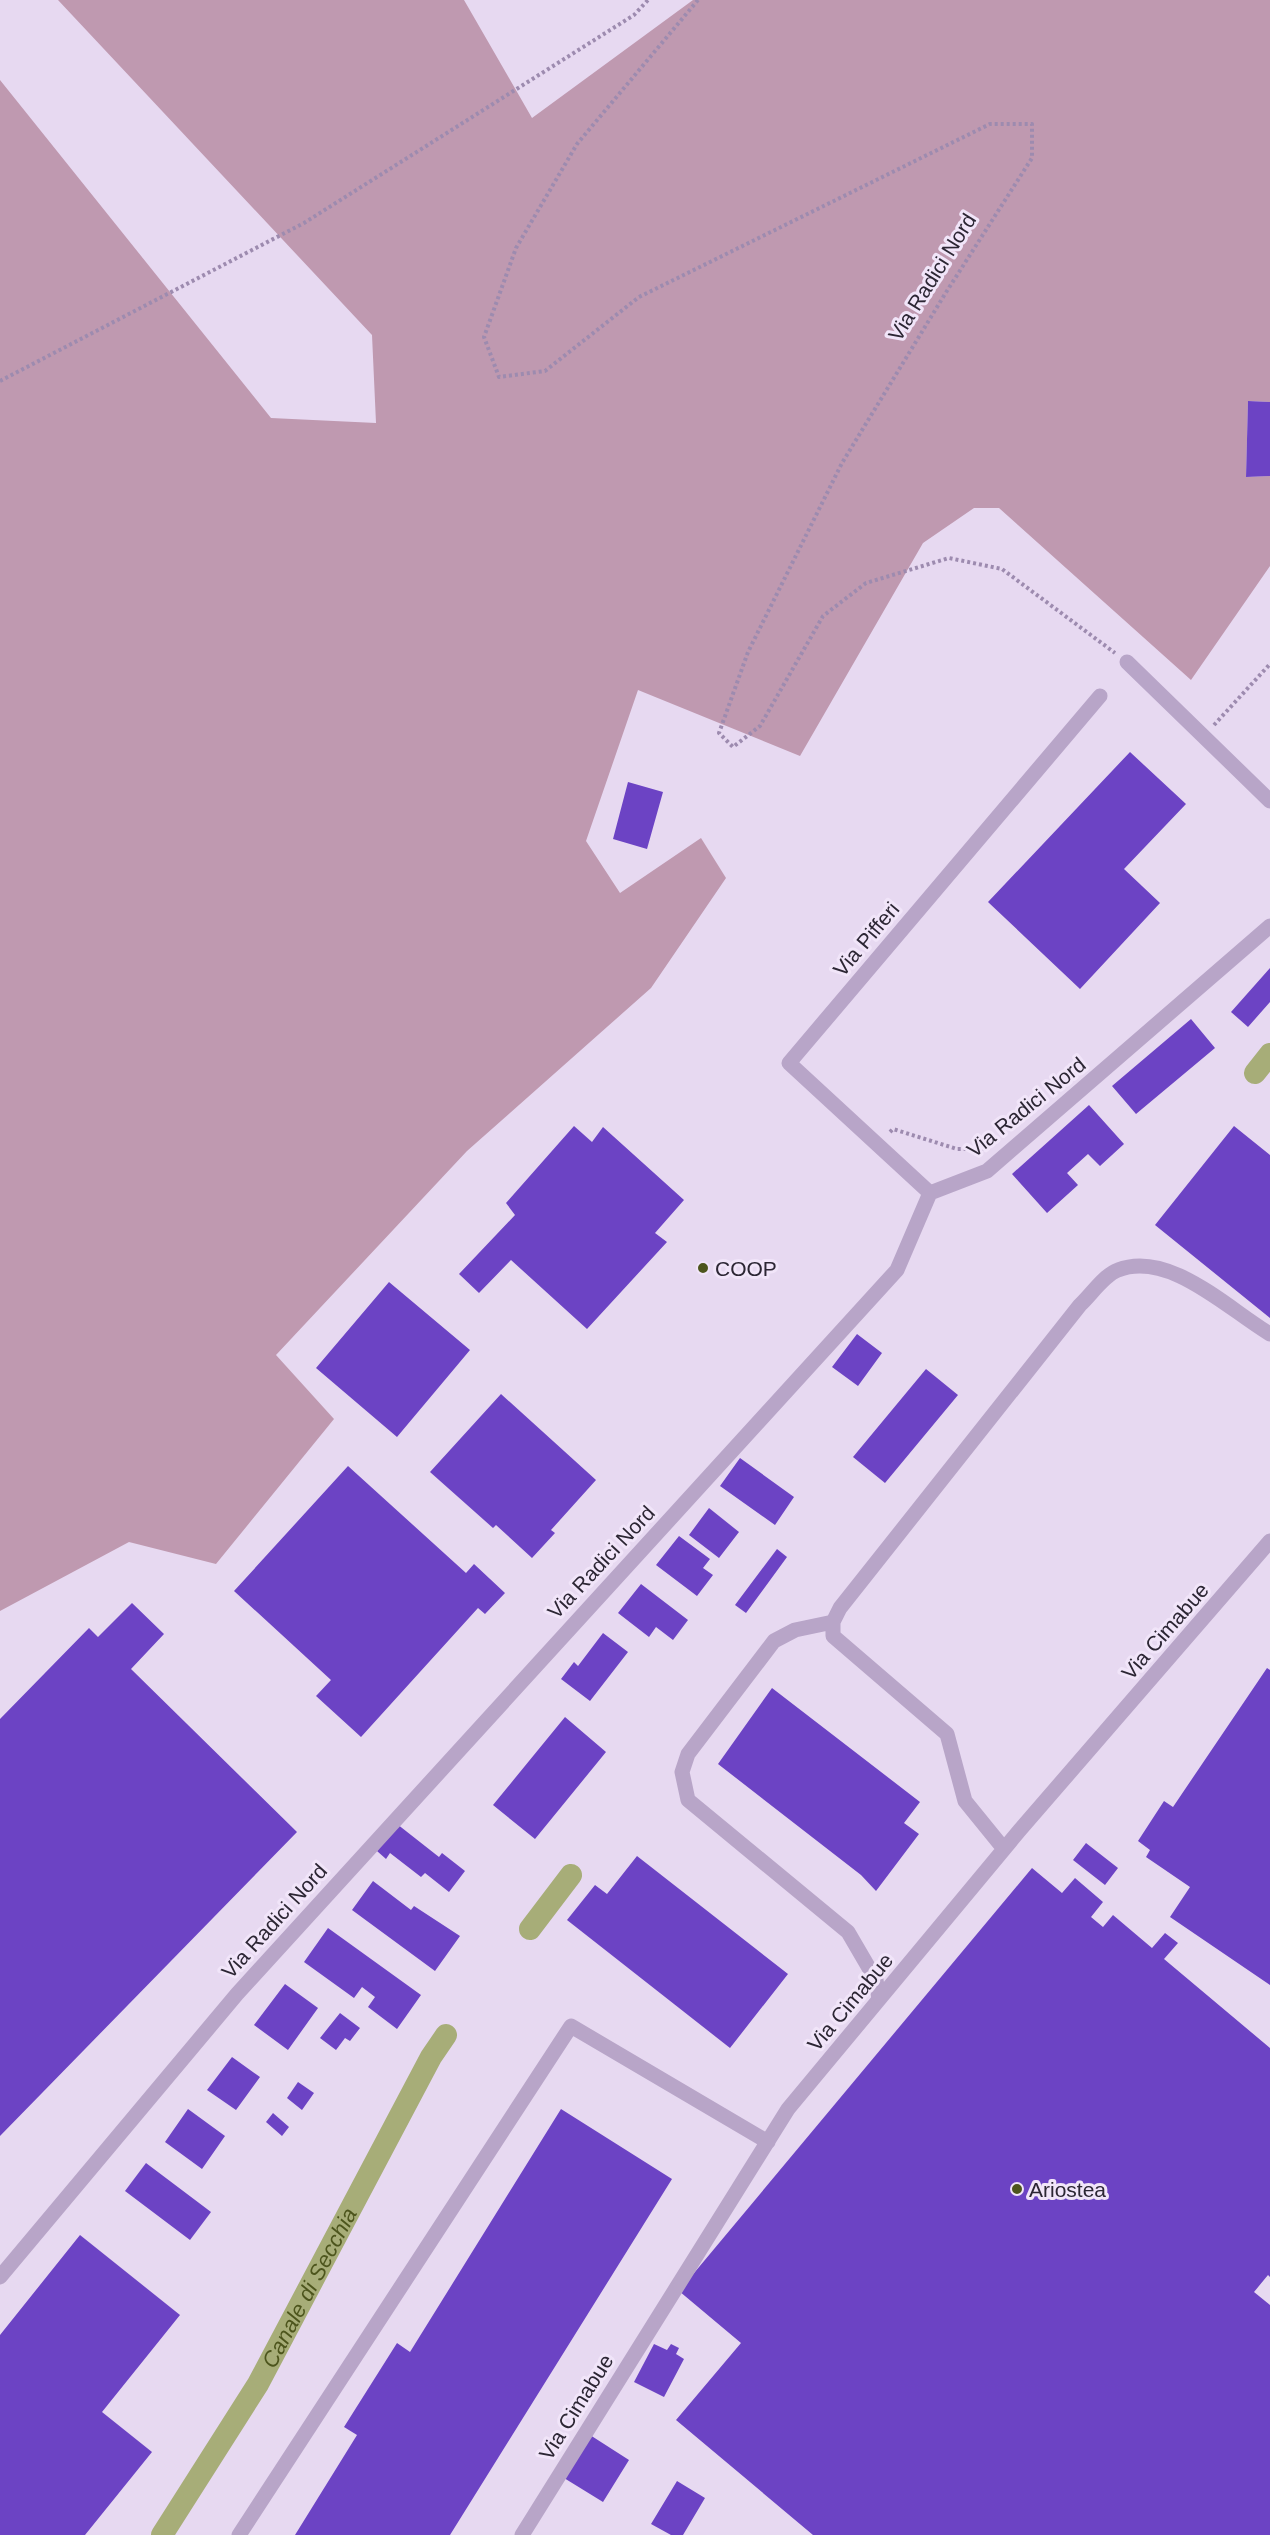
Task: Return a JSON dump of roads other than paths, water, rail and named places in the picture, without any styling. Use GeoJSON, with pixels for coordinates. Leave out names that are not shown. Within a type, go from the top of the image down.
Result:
{"type":"FeatureCollection","features":[{"type":"Feature","properties":{"kind":"street"},"geometry":{"type":"LineString","coordinates":[[1127,662],[1270,801]]}},
{"type":"Feature","properties":{"kind":"street","name":"Via Pifferi"},"geometry":{"type":"LineString","coordinates":[[930,1193],[789,1063],[1100,696]]}},
{"type":"Feature","properties":{"kind":"street","name":"Via Radici Nord"},"geometry":{"type":"LineString","coordinates":[[0,2277],[237,1994],[897,1270],[930,1193],[987,1172],[1270,926]]}},
{"type":"Feature","properties":{"kind":"street"},"geometry":{"type":"LineString","coordinates":[[1004,1849],[965,1801],[947,1734],[833,1636],[833,1622],[840,1608],[1080,1305],[1115,1271],[1140,1264],[1171,1272],[1270,1334]]}},
{"type":"Feature","properties":{"kind":"street","name":"Via Cimabue"},"geometry":{"type":"LineString","coordinates":[[522,2535],[788,2109],[1004,1849],[1270,1541]]}},
{"type":"Feature","properties":{"kind":"street"},"geometry":{"type":"LineString","coordinates":[[833,1622],[795,1630],[774,1641],[688,1754],[682,1772],[688,1800],[848,1932],[876,1980],[879,1999]]}},
{"type":"Feature","properties":{"kind":"street"},"geometry":{"type":"LineString","coordinates":[[238,2535],[571,2026],[768,2142]]}},
{"type":"Feature","properties":{"kind":"waterway","name":"Canale di Secchia"},"geometry":{"type":"LineString","coordinates":[[1255,1073],[1270,1054]]}},
{"type":"Feature","properties":{"kind":"waterway","name":"Canale di Secchia"},"geometry":{"type":"LineString","coordinates":[[530,1929],[571,1875]]}},
{"type":"Feature","properties":{"kind":"waterway","name":"Canale di Secchia"},"geometry":{"type":"LineString","coordinates":[[162,2535],[258,2384],[431,2057],[446,2035]]}},
{"type":"Feature","properties":{"kind":"place","name":"COOP"},"geometry":{"type":"Point","coordinates":[703,1268]}},
{"type":"Feature","properties":{"kind":"place","name":"Ariostea"},"geometry":{"type":"Point","coordinates":[1017,2189]}}]}
